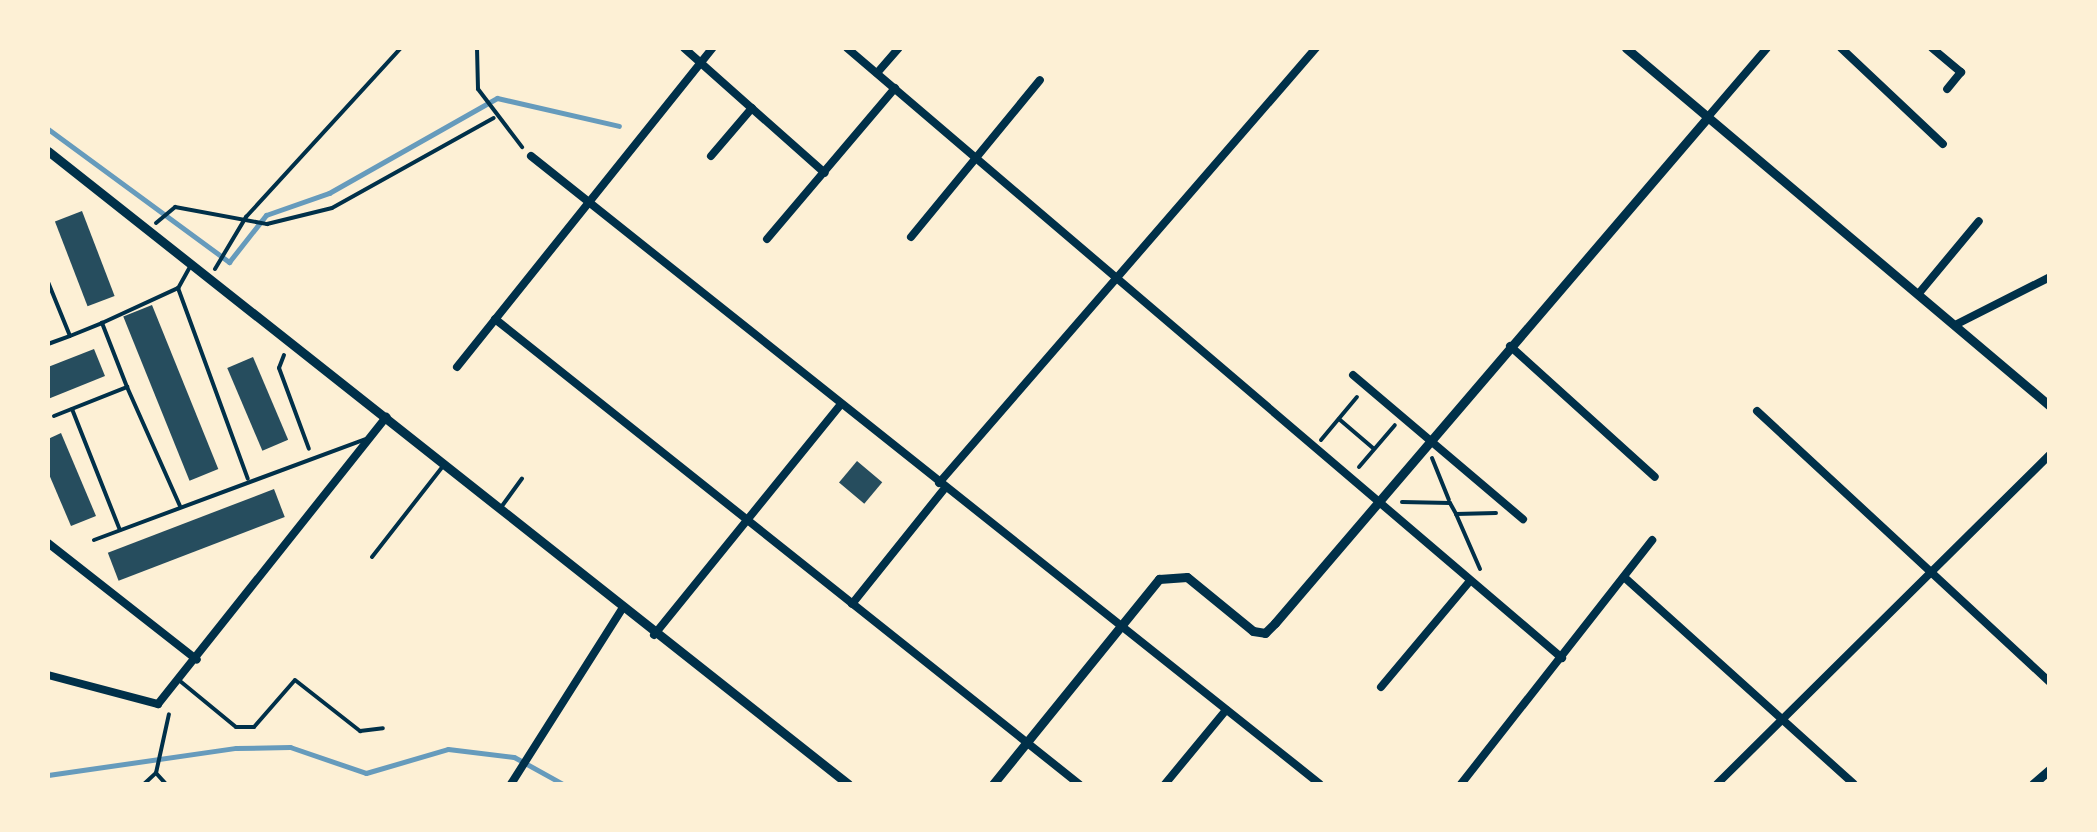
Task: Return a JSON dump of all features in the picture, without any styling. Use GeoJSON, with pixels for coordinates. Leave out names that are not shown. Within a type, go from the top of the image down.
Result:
{"type":"FeatureCollection","features":[{"type":"Feature","properties":{"kind":"street"},"geometry":{"type":"LineString","coordinates":[[684,48],[824,173]]}},
{"type":"Feature","properties":{"kind":"street"},"geometry":{"type":"LineString","coordinates":[[457,367],[586,201],[713,48]]}},
{"type":"Feature","properties":{"kind":"street"},"geometry":{"type":"LineString","coordinates":[[846,48],[1562,658]]}},
{"type":"Feature","properties":{"kind":"street"},"geometry":{"type":"LineString","coordinates":[[877,73],[900,48]]}},
{"type":"Feature","properties":{"kind":"street"},"geometry":{"type":"LineString","coordinates":[[852,604],[942,486],[1316,48]]}},
{"type":"Feature","properties":{"kind":"street"},"geometry":{"type":"LineString","coordinates":[[1626,48],[1958,324],[2050,406]]}},
{"type":"Feature","properties":{"kind":"street"},"geometry":{"type":"LineString","coordinates":[[993,784],[1159,579],[1178,574],[1252,631],[1265,633],[1276,623],[1430,438],[1767,48]]}},
{"type":"Feature","properties":{"kind":"street"},"geometry":{"type":"LineString","coordinates":[[1841,48],[1943,144]]}},
{"type":"Feature","properties":{"kind":"street"},"geometry":{"type":"LineString","coordinates":[[1932,48],[1961,72],[1947,89]]}},
{"type":"Feature","properties":{"kind":"street"},"geometry":{"type":"LineString","coordinates":[[910,237],[1040,80]]}},
{"type":"Feature","properties":{"kind":"street"},"geometry":{"type":"LineString","coordinates":[[768,240],[895,88]]}},
{"type":"Feature","properties":{"kind":"street"},"geometry":{"type":"LineString","coordinates":[[711,156],[752,108]]}},
{"type":"Feature","properties":{"kind":"street"},"geometry":{"type":"LineString","coordinates":[[48,151],[386,417],[654,635],[848,784]]}},
{"type":"Feature","properties":{"kind":"street"},"geometry":{"type":"LineString","coordinates":[[531,156],[1226,710],[1308,781],[1320,784]]}},
{"type":"Feature","properties":{"kind":"street"},"geometry":{"type":"LineString","coordinates":[[1920,292],[1979,221]]}},
{"type":"Feature","properties":{"kind":"street"},"geometry":{"type":"LineString","coordinates":[[1958,324],[2050,278]]}},
{"type":"Feature","properties":{"kind":"street"},"geometry":{"type":"LineString","coordinates":[[495,319],[1078,784]]}},
{"type":"Feature","properties":{"kind":"street"},"geometry":{"type":"LineString","coordinates":[[1510,346],[1655,477]]}},
{"type":"Feature","properties":{"kind":"street"},"geometry":{"type":"LineString","coordinates":[[1352,374],[1520,516]]}},
{"type":"Feature","properties":{"kind":"street"},"geometry":{"type":"LineString","coordinates":[[654,635],[841,404]]}},
{"type":"Feature","properties":{"kind":"street"},"geometry":{"type":"LineString","coordinates":[[1757,411],[2050,682]]}},
{"type":"Feature","properties":{"kind":"street"},"geometry":{"type":"LineString","coordinates":[[48,675],[158,704],[386,417]]}},
{"type":"Feature","properties":{"kind":"street"},"geometry":{"type":"LineString","coordinates":[[1717,784],[2050,454]]}},
{"type":"Feature","properties":{"kind":"street"},"geometry":{"type":"LineString","coordinates":[[1461,784],[1652,540]]}},
{"type":"Feature","properties":{"kind":"street"},"geometry":{"type":"LineString","coordinates":[[48,543],[196,660]]}},
{"type":"Feature","properties":{"kind":"street"},"geometry":{"type":"LineString","coordinates":[[1624,577],[1854,784]]}},
{"type":"Feature","properties":{"kind":"street"},"geometry":{"type":"LineString","coordinates":[[1381,686],[1470,581]]}},
{"type":"Feature","properties":{"kind":"street"},"geometry":{"type":"LineString","coordinates":[[511,784],[622,609]]}},
{"type":"Feature","properties":{"kind":"street"},"geometry":{"type":"LineString","coordinates":[[1164,784],[1226,710]]}},
{"type":"Feature","properties":{"kind":"street"},"geometry":{"type":"LineString","coordinates":[[2033,784],[2050,769]]}},
{"type":"Feature","properties":{"kind":"lane"},"geometry":{"type":"LineString","coordinates":[[48,344],[178,288],[191,264]]}},
{"type":"Feature","properties":{"kind":"lane"},"geometry":{"type":"LineString","coordinates":[[48,282],[70,336]]}},
{"type":"Feature","properties":{"kind":"lane"},"geometry":{"type":"LineString","coordinates":[[178,288],[248,479]]}},
{"type":"Feature","properties":{"kind":"lane"},"geometry":{"type":"LineString","coordinates":[[102,324],[180,507]]}},
{"type":"Feature","properties":{"kind":"lane"},"geometry":{"type":"LineString","coordinates":[[54,416],[127,388]]}},
{"type":"Feature","properties":{"kind":"lane"},"geometry":{"type":"LineString","coordinates":[[72,409],[120,530]]}},
{"type":"Feature","properties":{"kind":"lane"},"geometry":{"type":"LineString","coordinates":[[94,540],[312,454],[370,438]]}},
{"type":"Feature","properties":{"kind":"lane"},"geometry":{"type":"LineString","coordinates":[[372,557],[444,465]]}},
{"type":"Feature","properties":{"kind":"lane"},"geometry":{"type":"LineString","coordinates":[[499,510],[522,478]]}},
{"type":"Feature","properties":{"kind":"lane"},"geometry":{"type":"LineString","coordinates":[[180,681],[236,727],[254,726],[295,680],[360,731],[383,728]]}},
{"type":"Feature","properties":{"kind":"path"},"geometry":{"type":"LineString","coordinates":[[209,278],[246,217],[401,48]]}},
{"type":"Feature","properties":{"kind":"path"},"geometry":{"type":"LineString","coordinates":[[477,48],[478,89],[494,118],[531,156]]}},
{"type":"Feature","properties":{"kind":"path"},"geometry":{"type":"LineString","coordinates":[[149,230],[175,207],[268,224],[332,208],[494,118]]}},
{"type":"Feature","properties":{"kind":"path"},"geometry":{"type":"LineString","coordinates":[[289,342],[279,368],[312,454]]}},
{"type":"Feature","properties":{"kind":"path"},"geometry":{"type":"LineString","coordinates":[[1314,448],[1366,386]]}},
{"type":"Feature","properties":{"kind":"path"},"geometry":{"type":"LineString","coordinates":[[1350,479],[1403,416]]}},
{"type":"Feature","properties":{"kind":"path"},"geometry":{"type":"LineString","coordinates":[[1339,419],[1375,449]]}},
{"type":"Feature","properties":{"kind":"path"},"geometry":{"type":"LineString","coordinates":[[1430,438],[1450,503],[1480,569],[1470,581]]}},
{"type":"Feature","properties":{"kind":"path"},"geometry":{"type":"LineString","coordinates":[[1377,502],[1450,503]]}},
{"type":"Feature","properties":{"kind":"path"},"geometry":{"type":"LineString","coordinates":[[1456,514],[1520,516]]}},
{"type":"Feature","properties":{"kind":"path"},"geometry":{"type":"LineString","coordinates":[[144,784],[156,774],[166,739],[169,713],[158,704]]}},
{"type":"Feature","properties":{"kind":"path"},"geometry":{"type":"LineString","coordinates":[[156,774],[166,784]]}},
{"type":"Feature","properties":{"kind":"building"},"geometry":{"type":"Polygon","coordinates":[[[82,211],[115,296],[88,306],[55,221],[82,211]]]}},
{"type":"Feature","properties":{"kind":"building"},"geometry":{"type":"Polygon","coordinates":[[[152,305],[218,469],[190,481],[123,317],[152,305]]]}},
{"type":"Feature","properties":{"kind":"building"},"geometry":{"type":"Polygon","coordinates":[[[94,349],[105,376],[48,399],[48,367],[94,349]]]}},
{"type":"Feature","properties":{"kind":"building"},"geometry":{"type":"Polygon","coordinates":[[[253,357],[288,440],[262,451],[227,368],[253,357]]]}},
{"type":"Feature","properties":{"kind":"building"},"geometry":{"type":"Polygon","coordinates":[[[61,433],[96,516],[71,526],[48,472],[48,439],[61,433]]]}},
{"type":"Feature","properties":{"kind":"building"},"geometry":{"type":"Polygon","coordinates":[[[857,461],[882,482],[864,504],[839,482],[857,461]]]}},
{"type":"Feature","properties":{"kind":"building"},"geometry":{"type":"Polygon","coordinates":[[[274,489],[285,517],[119,581],[108,553],[274,489]]]}},
{"type":"Feature","properties":{"kind":"waterway"},"geometry":{"type":"LineString","coordinates":[[48,129],[229,262],[266,215],[329,193],[497,98],[619,126]]}},
{"type":"Feature","properties":{"kind":"waterway"},"geometry":{"type":"LineString","coordinates":[[48,775],[236,748],[290,747],[366,773],[448,749],[514,757],[563,784]]}}]}
